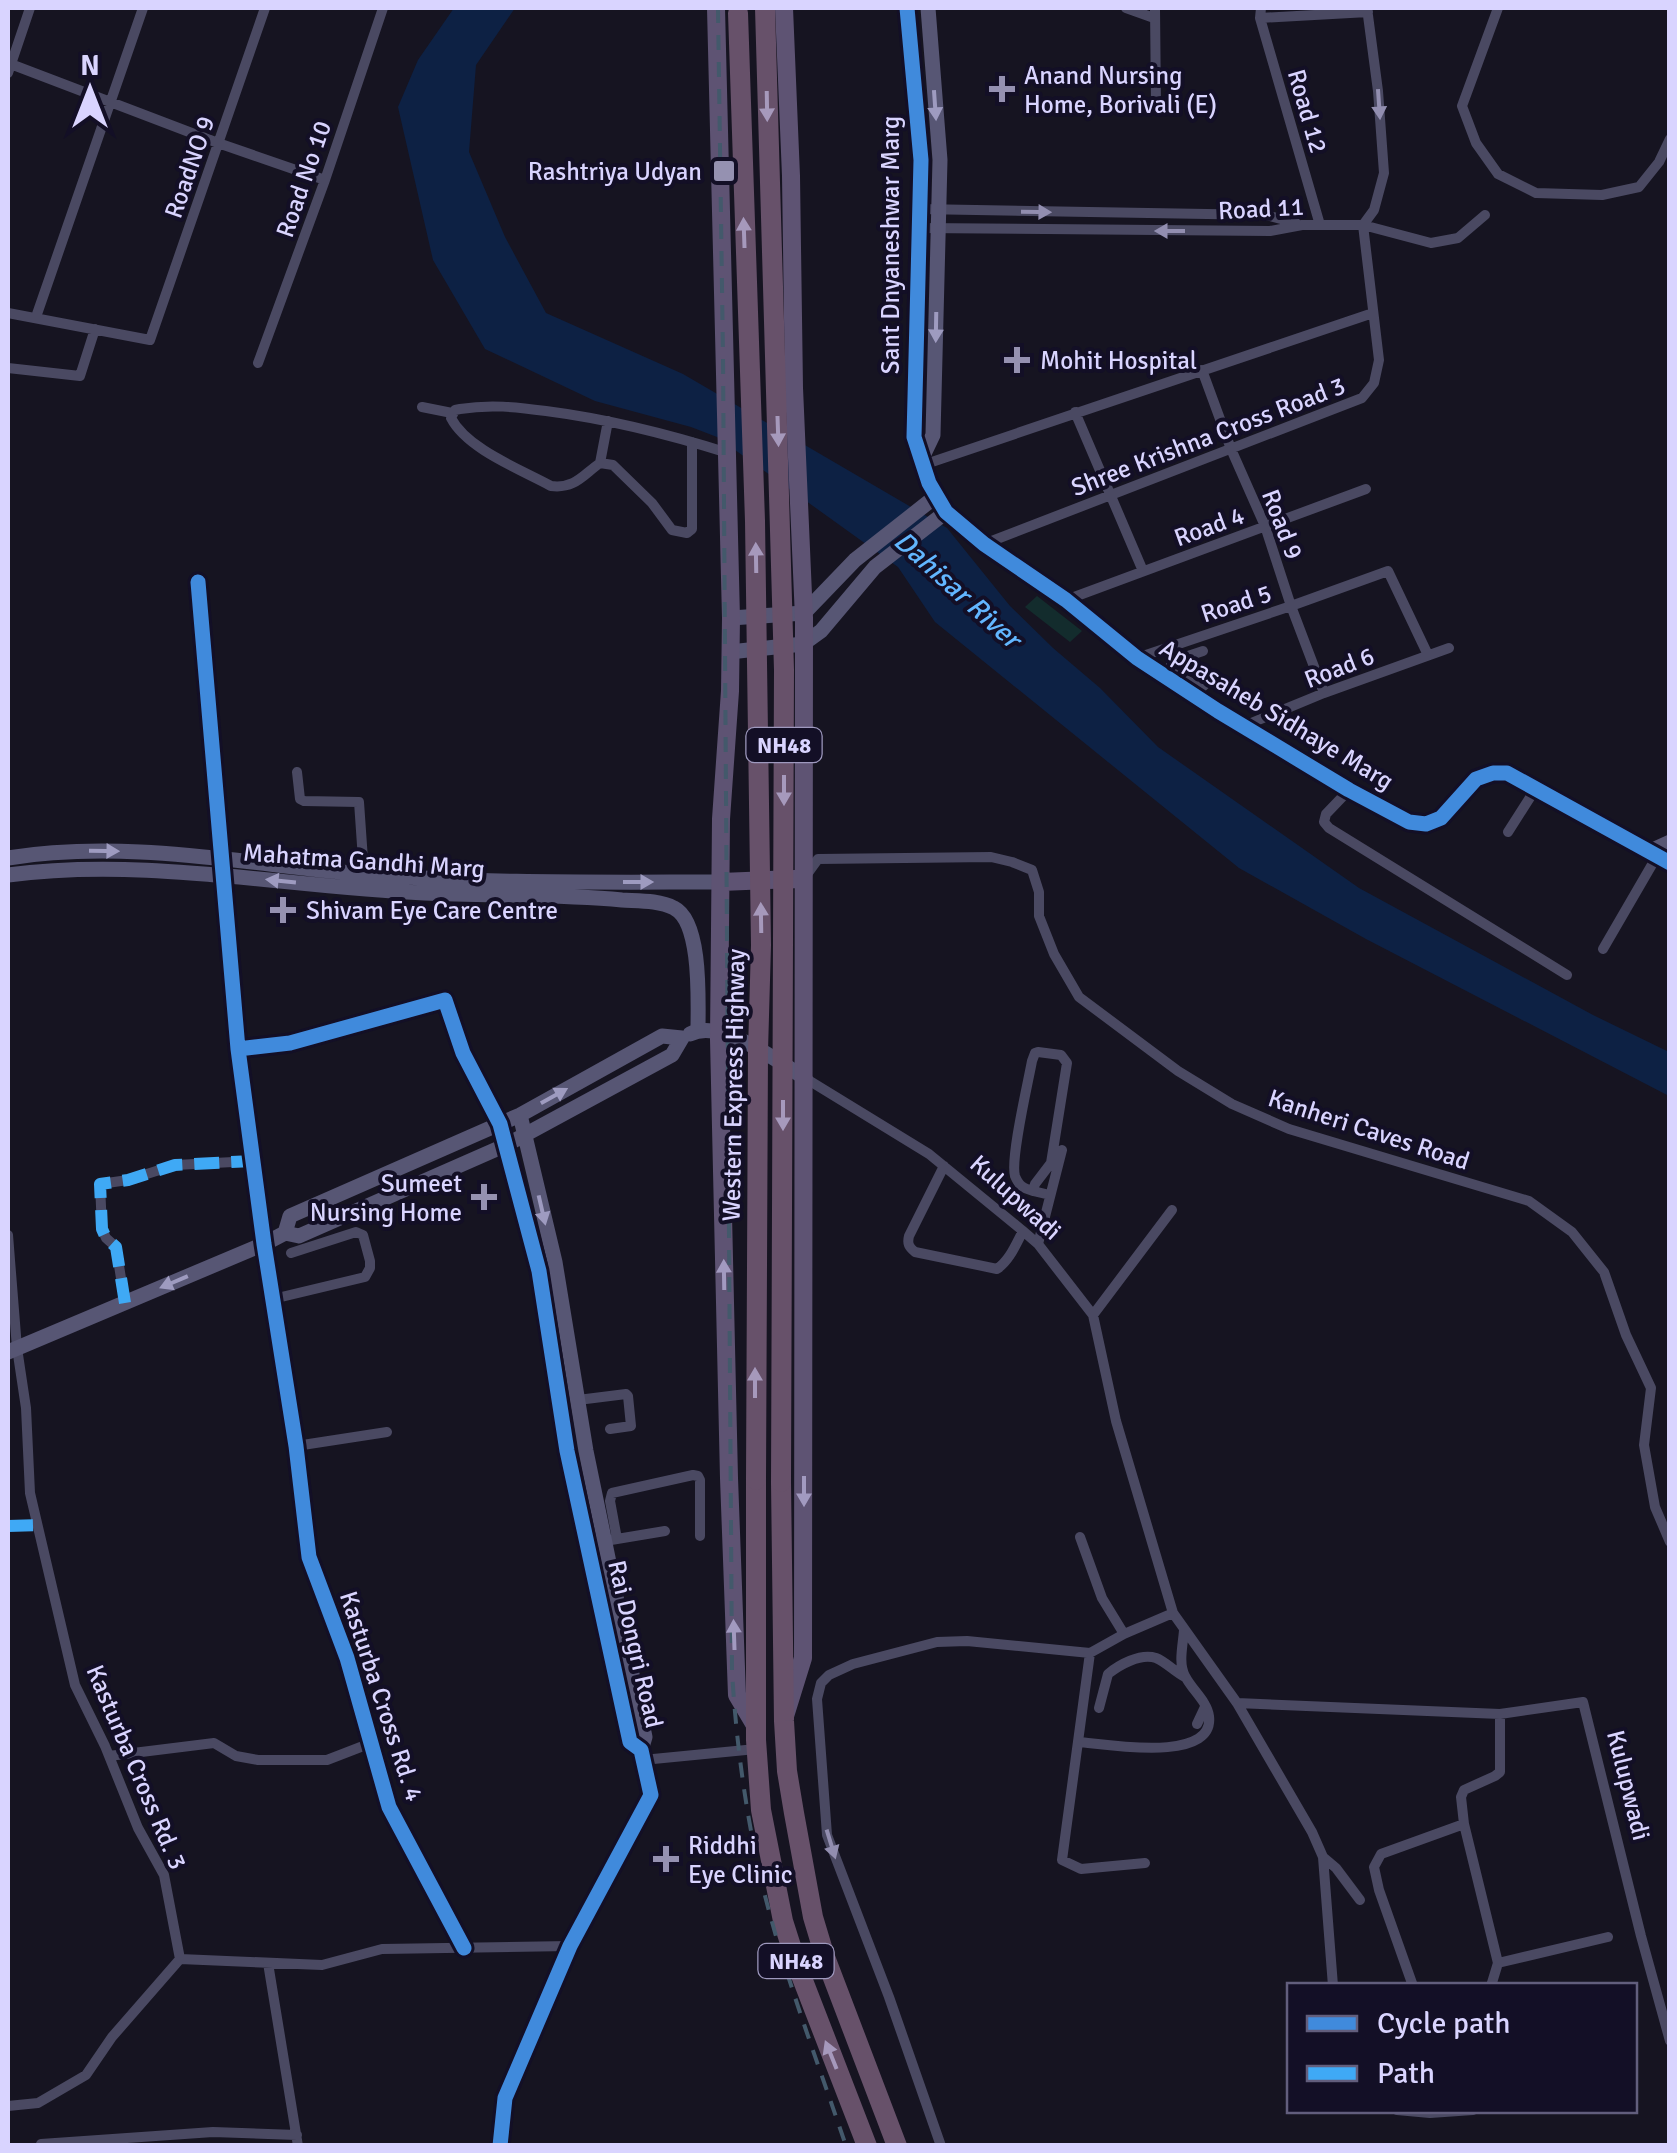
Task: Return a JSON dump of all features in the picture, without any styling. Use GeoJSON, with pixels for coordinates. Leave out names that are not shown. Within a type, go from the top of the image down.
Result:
{"type":"FeatureCollection","features":[{"type":"Feature","properties":{"kind":"highway","name":"Western Express Highway"},"geometry":{"type":"LineString","coordinates":[[730,9],[754,485],[759,779],[756,1749],[761,1810],[783,1921],[867,2146]]}},
{"type":"Feature","properties":{"kind":"highway","name":"Western Express Highway"},"geometry":{"type":"LineString","coordinates":[[777,9],[784,670],[784,1721],[787,1772],[813,1916],[897,2146]]}},
{"type":"Feature","properties":{"kind":"main road"},"geometry":{"type":"LineString","coordinates":[[730,9],[726,350],[731,618],[718,1013],[737,1695],[756,1727]]}},
{"type":"Feature","properties":{"kind":"main road"},"geometry":{"type":"LineString","coordinates":[[777,9],[791,176],[794,388],[804,613],[804,1658],[784,1721]]}},
{"type":"Feature","properties":{"kind":"main road"},"geometry":{"type":"LineString","coordinates":[[728,456],[801,530]]}},
{"type":"Feature","properties":{"kind":"main road"},"geometry":{"type":"LineString","coordinates":[[720,882],[804,878]]}},
{"type":"Feature","properties":{"kind":"main road"},"geometry":{"type":"LineString","coordinates":[[698,995],[718,1013]]}},
{"type":"Feature","properties":{"kind":"street"},"geometry":{"type":"LineString","coordinates":[[30,8],[8,67],[325,180]]}},
{"type":"Feature","properties":{"kind":"street"},"geometry":{"type":"LineString","coordinates":[[36,318],[143,8]]}},
{"type":"Feature","properties":{"kind":"street","name":"RoadNO 9"},"geometry":{"type":"LineString","coordinates":[[96,330],[150,340],[265,8]]}},
{"type":"Feature","properties":{"kind":"street","name":"Road No 10"},"geometry":{"type":"LineString","coordinates":[[258,362],[383,8]]}},
{"type":"Feature","properties":{"kind":"street","name":"Sant Dnyaneshwar Marg"},"geometry":{"type":"LineString","coordinates":[[907,8],[921,160],[914,436],[923,461]]}},
{"type":"Feature","properties":{"kind":"street","name":"Sant Dnyaneshwar Marg"},"geometry":{"type":"LineString","coordinates":[[923,461],[933,436],[940,160],[928,8]]}},
{"type":"Feature","properties":{"kind":"street"},"geometry":{"type":"LineString","coordinates":[[1126,8],[1154,13],[1156,106]]}},
{"type":"Feature","properties":{"kind":"street"},"geometry":{"type":"LineString","coordinates":[[1498,8],[1462,106],[1476,144],[1498,174],[1536,193],[1602,195],[1639,186],[1659,162],[1670,140]]}},
{"type":"Feature","properties":{"kind":"street"},"geometry":{"type":"LineString","coordinates":[[1260,13],[1368,10],[1384,173],[1374,210],[1363,225]]}},
{"type":"Feature","properties":{"kind":"street","name":"Road 12"},"geometry":{"type":"LineString","coordinates":[[1260,13],[1320,225]]}},
{"type":"Feature","properties":{"kind":"street"},"geometry":{"type":"LineString","coordinates":[[919,209],[1266,215],[1302,225]]}},
{"type":"Feature","properties":{"kind":"street","name":"Road 11"},"geometry":{"type":"LineString","coordinates":[[919,228],[1270,231],[1302,225],[1363,225],[1430,243],[1458,238],[1485,216]]}},
{"type":"Feature","properties":{"kind":"street","name":"Shree Krishna Cross Road 3"},"geometry":{"type":"LineString","coordinates":[[984,544],[1362,398],[1374,383],[1379,360],[1363,225]]}},
{"type":"Feature","properties":{"kind":"street"},"geometry":{"type":"LineString","coordinates":[[8,313],[96,330],[80,376],[8,368]]}},
{"type":"Feature","properties":{"kind":"street"},"geometry":{"type":"LineString","coordinates":[[923,461],[1373,313]]}},
{"type":"Feature","properties":{"kind":"street","name":"Road 9"},"geometry":{"type":"LineString","coordinates":[[1202,370],[1265,526],[1324,694]]}},
{"type":"Feature","properties":{"kind":"street"},"geometry":{"type":"LineString","coordinates":[[422,407],[452,413],[496,404],[608,421],[692,442],[728,456]]}},
{"type":"Feature","properties":{"kind":"street"},"geometry":{"type":"LineString","coordinates":[[1075,412],[1143,572]]}},
{"type":"Feature","properties":{"kind":"street"},"geometry":{"type":"LineString","coordinates":[[452,413],[463,436],[551,486],[575,484],[600,462],[608,421]]}},
{"type":"Feature","properties":{"kind":"street"},"geometry":{"type":"LineString","coordinates":[[600,462],[613,465],[672,530],[687,534],[692,529],[692,442]]}},
{"type":"Feature","properties":{"kind":"street","name":"Appasaheb Sidhaye Marg"},"geometry":{"type":"LineString","coordinates":[[923,461],[939,517],[1066,600],[1137,658],[1349,790],[1410,822],[1426,824],[1441,818],[1476,779],[1507,773],[1649,852]]}},
{"type":"Feature","properties":{"kind":"street","name":"Road 4"},"geometry":{"type":"LineString","coordinates":[[1066,600],[1366,489]]}},
{"type":"Feature","properties":{"kind":"street"},"geometry":{"type":"LineString","coordinates":[[731,618],[804,613],[855,560],[935,496]]}},
{"type":"Feature","properties":{"kind":"street"},"geometry":{"type":"LineString","coordinates":[[730,652],[803,644],[821,631],[870,574],[939,517]]}},
{"type":"Feature","properties":{"kind":"street","name":"Road 5"},"geometry":{"type":"LineString","coordinates":[[1137,658],[1388,571],[1428,656]]}},
{"type":"Feature","properties":{"kind":"street","name":"Kasturba Cross Rd. 4"},"geometry":{"type":"LineString","coordinates":[[198,582],[238,1050],[309,1557],[347,1658],[389,1808],[464,1948]]}},
{"type":"Feature","properties":{"kind":"street"},"geometry":{"type":"LineString","coordinates":[[1179,644],[1186,657]]}},
{"type":"Feature","properties":{"kind":"street","name":"Road 6"},"geometry":{"type":"LineString","coordinates":[[1244,726],[1449,648]]}},
{"type":"Feature","properties":{"kind":"street"},"geometry":{"type":"LineString","coordinates":[[1202,652],[1173,661],[1169,669],[1197,692],[1214,676]]}},
{"type":"Feature","properties":{"kind":"street"},"geometry":{"type":"LineString","coordinates":[[296,772],[298,795],[304,801],[359,802],[364,874]]}},
{"type":"Feature","properties":{"kind":"street"},"geometry":{"type":"LineString","coordinates":[[1508,832],[1536,788]]}},
{"type":"Feature","properties":{"kind":"street"},"geometry":{"type":"LineString","coordinates":[[1349,790],[1326,814],[1324,822],[1329,828],[1567,975]]}},
{"type":"Feature","properties":{"kind":"street"},"geometry":{"type":"LineString","coordinates":[[1604,948],[1649,852],[1670,834]]}},
{"type":"Feature","properties":{"kind":"street"},"geometry":{"type":"LineString","coordinates":[[1649,852],[1670,842]]}},
{"type":"Feature","properties":{"kind":"street"},"geometry":{"type":"LineString","coordinates":[[8,858],[99,850],[221,866],[364,874],[720,882]]}},
{"type":"Feature","properties":{"kind":"street"},"geometry":{"type":"LineString","coordinates":[[1649,852],[1670,864]]}},
{"type":"Feature","properties":{"kind":"street","name":"Kanheri Caves Road"},"geometry":{"type":"LineString","coordinates":[[804,878],[818,859],[991,857],[1032,870],[1039,892],[1039,916],[1054,954],[1079,997],[1178,1071],[1232,1104],[1288,1129],[1530,1201],[1572,1232],[1604,1272],[1626,1335],[1651,1388],[1644,1444],[1655,1507],[1670,1542]]}},
{"type":"Feature","properties":{"kind":"street","name":"Mahatma Gandhi Marg"},"geometry":{"type":"LineString","coordinates":[[8,876],[102,868],[221,866],[424,893],[572,895],[658,903],[676,908],[688,920],[698,995]]}},
{"type":"Feature","properties":{"kind":"street"},"geometry":{"type":"LineString","coordinates":[[698,995],[698,1030]]}},
{"type":"Feature","properties":{"kind":"street"},"geometry":{"type":"LineString","coordinates":[[238,1050],[290,1044],[445,1000],[463,1053],[500,1124]]}},
{"type":"Feature","properties":{"kind":"street","name":"Kulupwadi"},"geometry":{"type":"LineString","coordinates":[[682,1038],[718,1013],[744,1042],[929,1154],[1038,1244],[1093,1315],[1116,1421],[1173,1613],[1237,1703],[1323,1857],[1360,1900]]}},
{"type":"Feature","properties":{"kind":"street"},"geometry":{"type":"LineString","coordinates":[[12,1350],[285,1233],[299,1236],[506,1145],[672,1056],[682,1038],[662,1036],[520,1116],[290,1216],[285,1233]]}},
{"type":"Feature","properties":{"kind":"street"},"geometry":{"type":"LineString","coordinates":[[1033,1190],[1051,1164],[1067,1063],[1061,1056],[1038,1052],[1032,1061],[1014,1163],[1022,1188],[1050,1196]]}},
{"type":"Feature","properties":{"kind":"street"},"geometry":{"type":"LineString","coordinates":[[520,1116],[555,1262],[603,1541]]}},
{"type":"Feature","properties":{"kind":"street","name":"Rai Dongri Road"},"geometry":{"type":"LineString","coordinates":[[500,1124],[539,1270],[565,1435],[603,1541],[645,1737],[642,1755],[650,1795],[570,1946],[504,2098],[500,2146]]}},
{"type":"Feature","properties":{"kind":"street"},"geometry":{"type":"LineString","coordinates":[[1038,1244],[1062,1150]]}},
{"type":"Feature","properties":{"kind":"street"},"geometry":{"type":"LineString","coordinates":[[124,1303],[116,1247],[102,1229],[100,1184],[175,1165],[253,1160]]}},
{"type":"Feature","properties":{"kind":"street"},"geometry":{"type":"LineString","coordinates":[[944,1166],[910,1236],[909,1248],[997,1268],[1023,1230]]}},
{"type":"Feature","properties":{"kind":"street"},"geometry":{"type":"LineString","coordinates":[[1093,1315],[1172,1210]]}},
{"type":"Feature","properties":{"kind":"street"},"geometry":{"type":"LineString","coordinates":[[273,1299],[365,1278],[370,1268],[363,1235],[356,1232],[291,1253]]}},
{"type":"Feature","properties":{"kind":"street","name":"Kasturba Cross Rd. 3"},"geometry":{"type":"LineString","coordinates":[[8,1235],[12,1350],[26,1408],[30,1493],[76,1685],[138,1828],[164,1875],[180,1959]]}},
{"type":"Feature","properties":{"kind":"street"},"geometry":{"type":"LineString","coordinates":[[552,1357],[570,1355]]}},
{"type":"Feature","properties":{"kind":"street"},"geometry":{"type":"LineString","coordinates":[[578,1400],[626,1394],[631,1426],[610,1429]]}},
{"type":"Feature","properties":{"kind":"street"},"geometry":{"type":"LineString","coordinates":[[296,1446],[387,1432]]}},
{"type":"Feature","properties":{"kind":"street"},"geometry":{"type":"LineString","coordinates":[[565,1435],[583,1432]]}},
{"type":"Feature","properties":{"kind":"street"},"geometry":{"type":"LineString","coordinates":[[603,1541],[612,1492],[693,1475],[700,1480],[700,1536]]}},
{"type":"Feature","properties":{"kind":"street"},"geometry":{"type":"LineString","coordinates":[[603,1541],[665,1532]]}},
{"type":"Feature","properties":{"kind":"street"},"geometry":{"type":"LineString","coordinates":[[1080,1537],[1102,1598],[1124,1634]]}},
{"type":"Feature","properties":{"kind":"street"},"geometry":{"type":"LineString","coordinates":[[942,2146],[826,1835],[817,1700],[821,1683],[852,1664],[937,1642],[967,1640],[1090,1653],[1173,1613]]}},
{"type":"Feature","properties":{"kind":"street"},"geometry":{"type":"LineString","coordinates":[[1079,1742],[1165,1748],[1184,1746],[1200,1737],[1210,1719],[1181,1666],[1184,1630]]}},
{"type":"Feature","properties":{"kind":"street"},"geometry":{"type":"LineString","coordinates":[[1090,1653],[1062,1860],[1081,1869],[1145,1863]]}},
{"type":"Feature","properties":{"kind":"street"},"geometry":{"type":"LineString","coordinates":[[1099,1708],[1108,1674],[1126,1662],[1155,1658],[1186,1678]]}},
{"type":"Feature","properties":{"kind":"street"},"geometry":{"type":"LineString","coordinates":[[800,1676],[821,1683]]}},
{"type":"Feature","properties":{"kind":"street","name":"Kulupwadi"},"geometry":{"type":"LineString","coordinates":[[1237,1703],[1500,1714],[1583,1702],[1670,2041]]}},
{"type":"Feature","properties":{"kind":"street"},"geometry":{"type":"LineString","coordinates":[[1197,1724],[1206,1706]]}},
{"type":"Feature","properties":{"kind":"street"},"geometry":{"type":"LineString","coordinates":[[1492,1983],[1498,1963],[1461,1797],[1464,1790],[1500,1772],[1500,1714]]}},
{"type":"Feature","properties":{"kind":"street"},"geometry":{"type":"LineString","coordinates":[[109,1756],[214,1743],[236,1756],[258,1760],[327,1760],[371,1743]]}},
{"type":"Feature","properties":{"kind":"street"},"geometry":{"type":"LineString","coordinates":[[642,1755],[756,1749]]}},
{"type":"Feature","properties":{"kind":"street"},"geometry":{"type":"LineString","coordinates":[[1413,1983],[1374,1867],[1381,1854],[1464,1824]]}},
{"type":"Feature","properties":{"kind":"street"},"geometry":{"type":"LineString","coordinates":[[1323,1857],[1332,1983]]}},
{"type":"Feature","properties":{"kind":"street"},"geometry":{"type":"LineString","coordinates":[[1498,1963],[1608,1937]]}},
{"type":"Feature","properties":{"kind":"street"},"geometry":{"type":"LineString","coordinates":[[8,2106],[38,2103],[86,2075],[112,2036],[180,1959],[322,1965],[382,1949],[570,1946]]}},
{"type":"Feature","properties":{"kind":"street"},"geometry":{"type":"LineString","coordinates":[[41,2144],[213,2132],[297,2140],[268,1964]]}},
{"type":"Feature","properties":{"kind":"green space"},"geometry":{"type":"Polygon","coordinates":[[[1037,596],[1082,631],[1070,642],[1025,607],[1037,596]]]}},
{"type":"Feature","properties":{"kind":"water","name":"Dahisar River"},"geometry":{"type":"Polygon","coordinates":[[[454,8],[515,8],[476,65],[469,152],[505,237],[546,313],[683,374],[947,528],[1010,606],[1158,747],[1359,888],[1669,1052],[1669,1096],[1366,939],[1239,868],[935,622],[898,567],[717,437],[595,401],[485,349],[433,260],[398,107],[418,60],[454,8]]]}},
{"type":"Feature","properties":{"kind":"railway"},"geometry":{"type":"LineString","coordinates":[[718,8],[732,1671],[742,1774],[768,1909],[846,2146]]}},
{"type":"Feature","properties":{"kind":"marked path"},"geometry":{"type":"LineString","coordinates":[[125,1303],[116,1247],[102,1229],[100,1184],[175,1165],[253,1161]]}},
{"type":"Feature","properties":{"kind":"marked path"},"geometry":{"type":"LineString","coordinates":[[8,1526],[38,1525]]}},
{"type":"Feature","properties":{"kind":"cycle path"},"geometry":{"type":"LineString","coordinates":[[907,8],[921,160],[914,437],[929,483],[946,512],[1137,658],[1349,790],[1409,822],[1426,824],[1441,818],[1476,779],[1507,773],[1670,863]]}},
{"type":"Feature","properties":{"kind":"cycle path"},"geometry":{"type":"LineString","coordinates":[[198,582],[238,1049],[309,1557],[347,1658],[389,1807],[464,1948]]}},
{"type":"Feature","properties":{"kind":"cycle path"},"geometry":{"type":"LineString","coordinates":[[238,1049],[290,1043],[445,1000],[463,1053],[500,1124],[539,1271],[567,1451],[630,1742],[641,1750],[651,1795],[570,1946],[505,2098],[500,2146]]}},
{"type":"Feature","properties":{"kind":"place","name":"Anand Nursing Home, Borivali (E)"},"geometry":{"type":"Point","coordinates":[1002,89]}},
{"type":"Feature","properties":{"kind":"place","name":"Rashtriya Udyan"},"geometry":{"type":"Point","coordinates":[724,171]}},
{"type":"Feature","properties":{"kind":"place","name":"Mohit Hospital"},"geometry":{"type":"Point","coordinates":[1017,360]}},
{"type":"Feature","properties":{"kind":"place","name":"Shivam Eye Care Centre"},"geometry":{"type":"Point","coordinates":[283,910]}},
{"type":"Feature","properties":{"kind":"place","name":"Sumeet Nursing Home"},"geometry":{"type":"Point","coordinates":[484,1197]}},
{"type":"Feature","properties":{"kind":"place","name":"Riddhi Eye Clinic"},"geometry":{"type":"Point","coordinates":[666,1859]}}]}
